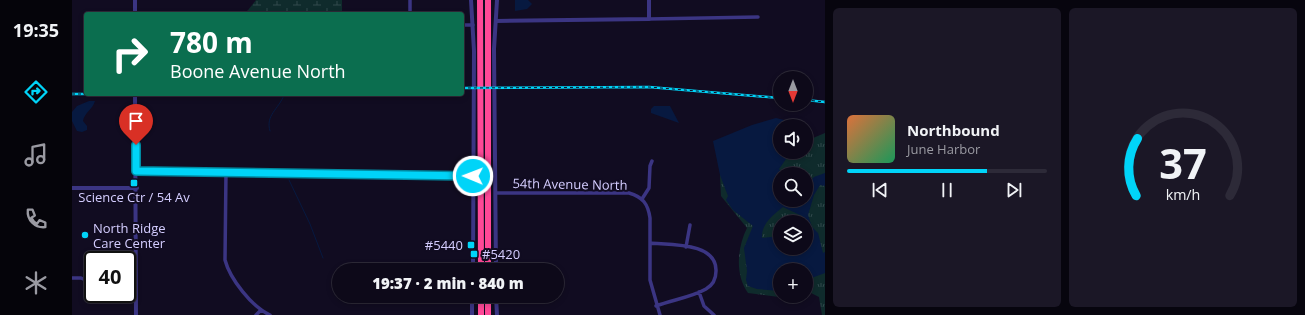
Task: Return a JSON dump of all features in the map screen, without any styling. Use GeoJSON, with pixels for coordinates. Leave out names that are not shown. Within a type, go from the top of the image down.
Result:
{"type":"FeatureCollection","features":[{"type":"Feature","properties":{"kind":"highway"},"geometry":{"type":"LineString","coordinates":[[480,0],[481,263]]}},
{"type":"Feature","properties":{"kind":"highway"},"geometry":{"type":"LineString","coordinates":[[488,1],[488,263]]}},
{"type":"Feature","properties":{"kind":"highway"},"geometry":{"type":"LineString","coordinates":[[480,315],[481,303]]}},
{"type":"Feature","properties":{"kind":"highway"},"geometry":{"type":"LineString","coordinates":[[488,303],[488,315]]}},
{"type":"Feature","properties":{"kind":"street"},"geometry":{"type":"LineString","coordinates":[[135,0],[135,12]]}},
{"type":"Feature","properties":{"kind":"street"},"geometry":{"type":"LineString","coordinates":[[410,0],[410,12]]}},
{"type":"Feature","properties":{"kind":"street"},"geometry":{"type":"LineString","coordinates":[[471,0],[473,25],[473,263]]}},
{"type":"Feature","properties":{"kind":"street"},"geometry":{"type":"LineString","coordinates":[[496,263],[494,48],[497,0]]}},
{"type":"Feature","properties":{"kind":"street"},"geometry":{"type":"LineString","coordinates":[[649,0],[649,19]]}},
{"type":"Feature","properties":{"kind":"street"},"geometry":{"type":"LineString","coordinates":[[496,21],[758,17]]}},
{"type":"Feature","properties":{"kind":"street"},"geometry":{"type":"LineString","coordinates":[[464,25],[473,25]]}},
{"type":"Feature","properties":{"kind":"street"},"geometry":{"type":"LineString","coordinates":[[135,96],[137,188],[136,315]]}},
{"type":"Feature","properties":{"kind":"street"},"geometry":{"type":"LineString","coordinates":[[652,161],[650,166],[649,188],[642,199],[649,214],[650,280],[656,306],[660,315]]}},
{"type":"Feature","properties":{"kind":"street"},"geometry":{"type":"LineString","coordinates":[[136,171],[473,176]]}},
{"type":"Feature","properties":{"kind":"street"},"geometry":{"type":"LineString","coordinates":[[226,172],[225,260],[231,274],[251,301],[261,310],[270,315]]}},
{"type":"Feature","properties":{"kind":"street"},"geometry":{"type":"LineString","coordinates":[[72,188],[137,188]]}},
{"type":"Feature","properties":{"kind":"street","name":"54th Avenue North"},"geometry":{"type":"LineString","coordinates":[[496,193],[629,193],[642,199]]}},
{"type":"Feature","properties":{"kind":"street"},"geometry":{"type":"LineString","coordinates":[[686,247],[690,225]]}},
{"type":"Feature","properties":{"kind":"street"},"geometry":{"type":"LineString","coordinates":[[650,243],[686,247],[708,252],[716,263],[716,274],[713,283],[707,289],[656,306]]}},
{"type":"Feature","properties":{"kind":"street"},"geometry":{"type":"LineString","coordinates":[[72,278],[84,279]]}},
{"type":"Feature","properties":{"kind":"street"},"geometry":{"type":"LineString","coordinates":[[699,292],[704,306],[714,315]]}},
{"type":"Feature","properties":{"kind":"street"},"geometry":{"type":"LineString","coordinates":[[472,303],[472,315]]}},
{"type":"Feature","properties":{"kind":"street"},"geometry":{"type":"LineString","coordinates":[[496,303],[497,315]]}},
{"type":"Feature","properties":{"kind":"street"},"geometry":{"type":"LineString","coordinates":[[256,315],[261,310]]}},
{"type":"Feature","properties":{"kind":"green space"},"geometry":{"type":"Polygon","coordinates":[[[256,0],[342,0],[342,12],[247,12],[256,0]]]}},
{"type":"Feature","properties":{"kind":"green space"},"geometry":{"type":"Polygon","coordinates":[[[825,133],[825,315],[822,315],[819,297],[813,294],[813,263],[773,263],[773,296],[748,293],[739,270],[739,253],[747,228],[721,196],[720,175],[773,154],[773,159],[813,159],[813,138],[825,133]]]}},
{"type":"Feature","properties":{"kind":"water"},"geometry":{"type":"Polygon","coordinates":[[[515,0],[528,0],[532,4],[527,9],[515,11],[515,0]]]}},
{"type":"Feature","properties":{"kind":"water"},"geometry":{"type":"Polygon","coordinates":[[[89,101],[95,101],[83,121],[87,126],[87,130],[82,132],[77,131],[72,121],[72,112],[77,106],[89,101]]]}},
{"type":"Feature","properties":{"kind":"water"},"geometry":{"type":"Polygon","coordinates":[[[654,106],[670,106],[679,123],[651,113],[651,109],[654,106]]]}},
{"type":"Feature","properties":{"kind":"water"},"geometry":{"type":"Polygon","coordinates":[[[776,118],[780,119],[773,119],[773,159],[786,159],[780,167],[773,167],[773,207],[783,207],[773,215],[763,228],[762,238],[773,237],[773,255],[813,255],[813,228],[818,233],[823,253],[825,252],[825,273],[813,277],[813,263],[773,263],[773,290],[757,289],[748,286],[746,280],[747,271],[744,248],[753,226],[733,210],[726,200],[728,196],[720,175],[713,141],[752,125],[776,118]]]}},
{"type":"Feature","properties":{"kind":"water"},"geometry":{"type":"Polygon","coordinates":[[[825,173],[825,186],[820,185],[813,198],[813,178],[825,173]]]}},
{"type":"Feature","properties":{"kind":"water"},"geometry":{"type":"Polygon","coordinates":[[[783,207],[810,207],[808,215],[800,215],[783,207]]]}},
{"type":"Feature","properties":{"kind":"waterway"},"geometry":{"type":"LineString","coordinates":[[270,131],[269,121],[284,96]]}},
{"type":"Feature","properties":{"kind":"waterway"},"geometry":{"type":"LineString","coordinates":[[289,180],[310,224],[323,258]]}},
{"type":"Feature","properties":{"kind":"railway"},"geometry":{"type":"LineString","coordinates":[[464,88],[649,87],[773,97]]}},
{"type":"Feature","properties":{"kind":"railway"},"geometry":{"type":"LineString","coordinates":[[72,94],[84,94]]}},
{"type":"Feature","properties":{"kind":"railway"},"geometry":{"type":"LineString","coordinates":[[813,101],[825,102]]}},
{"type":"Feature","properties":{"kind":"place","name":"Science Ctr / 54 Av"},"geometry":{"type":"Point","coordinates":[134,183]}},
{"type":"Feature","properties":{"kind":"place","name":"North Ridge Care Center"},"geometry":{"type":"Point","coordinates":[85,235]}},
{"type":"Feature","properties":{"kind":"place","name":"#5440"},"geometry":{"type":"Point","coordinates":[471,245]}},
{"type":"Feature","properties":{"kind":"place","name":"#5420"},"geometry":{"type":"Point","coordinates":[474,254]}},
{"type":"Feature","properties":{"kind":"route"},"geometry":{"type":"LineString","coordinates":[[136,145],[136,171],[473,176]]}}]}
